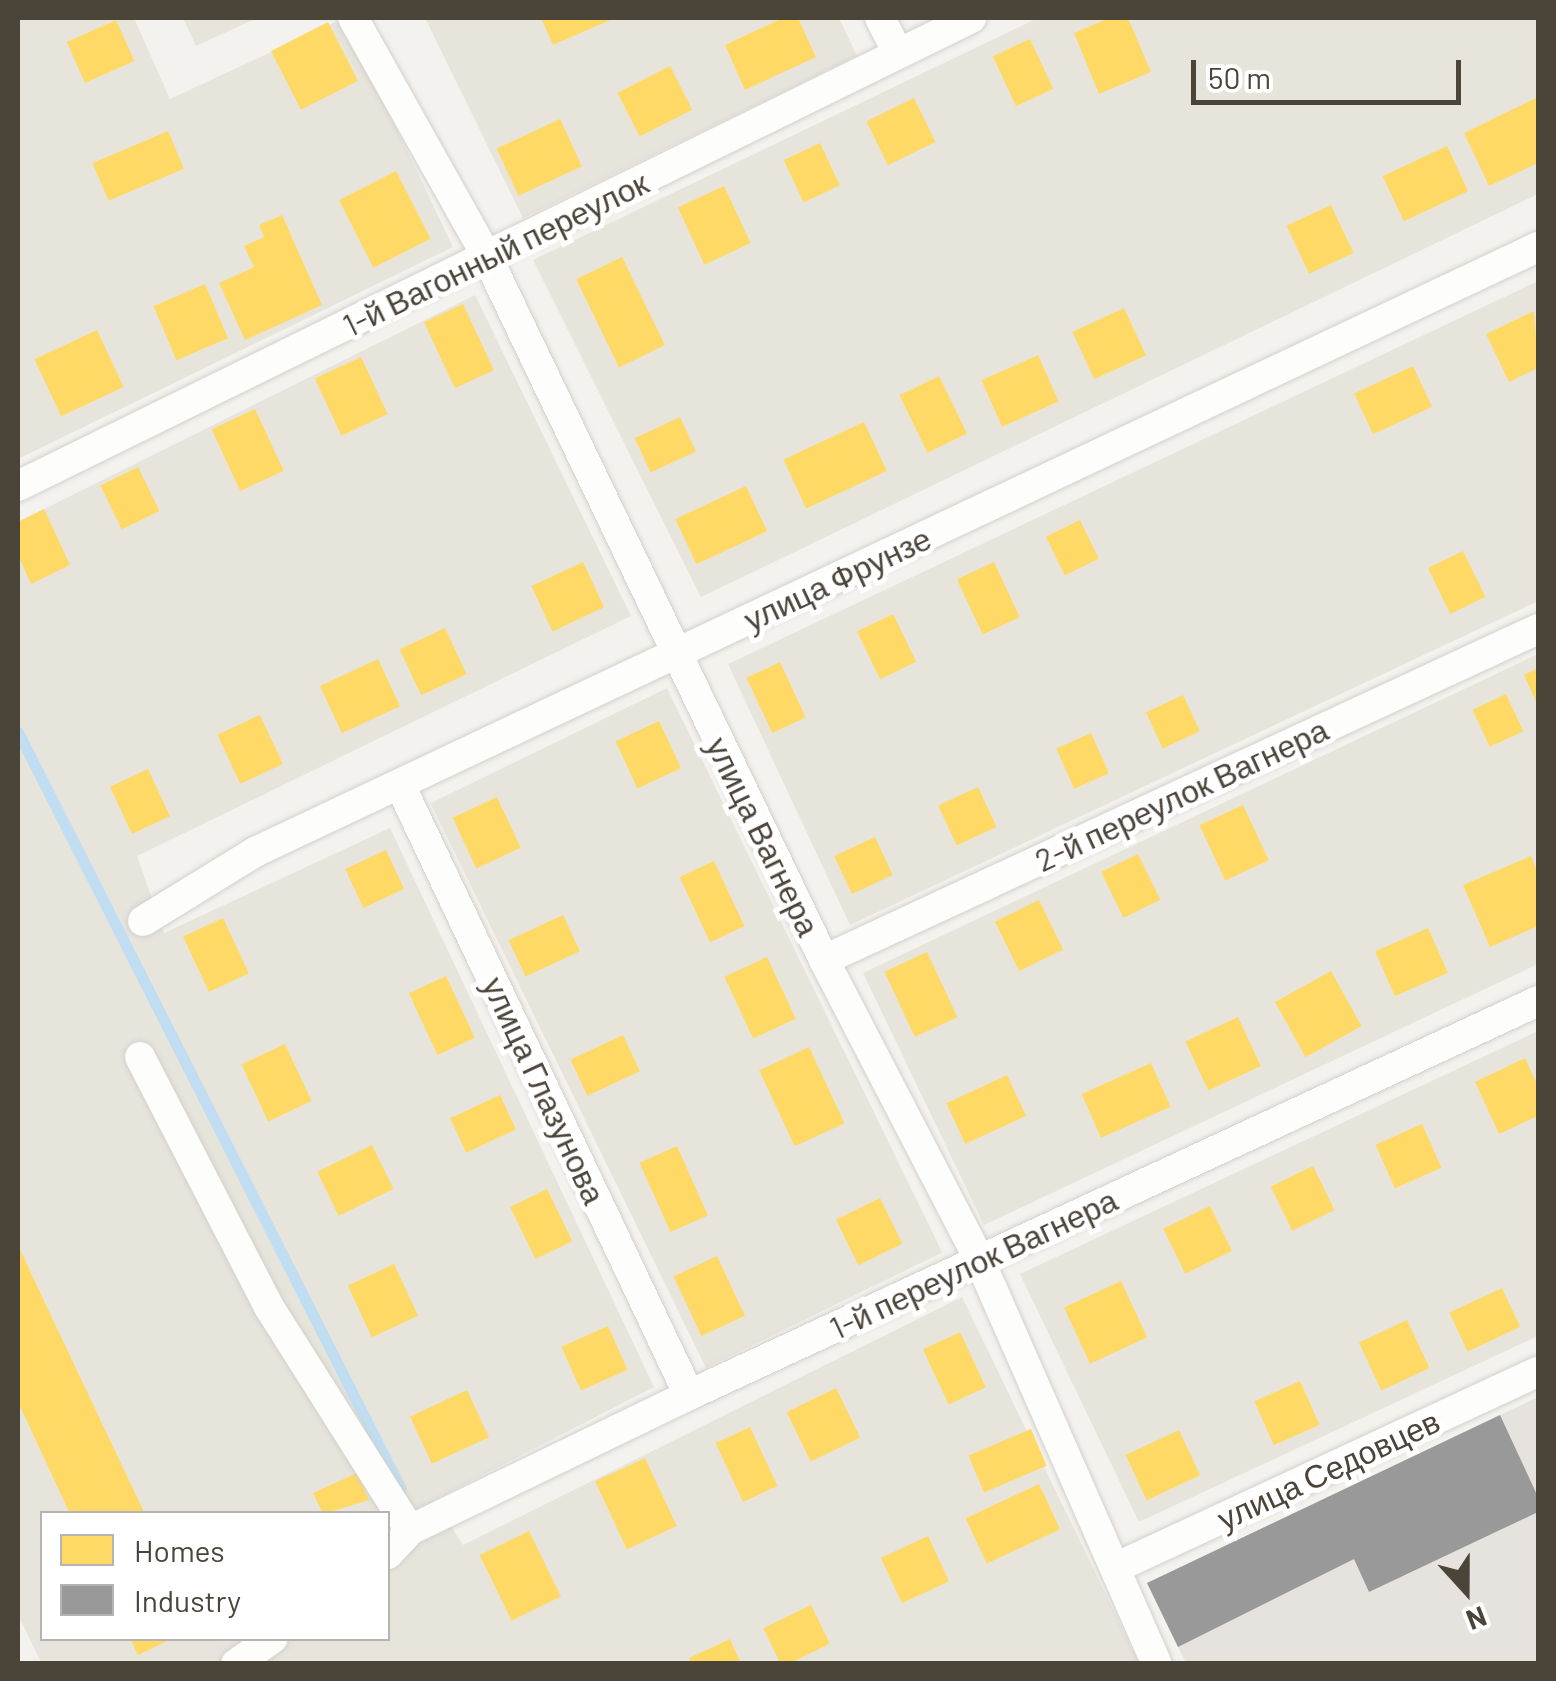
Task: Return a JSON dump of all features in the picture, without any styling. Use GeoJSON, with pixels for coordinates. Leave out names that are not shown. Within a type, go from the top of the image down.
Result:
{"type":"FeatureCollection","features":[{"type":"Feature","properties":{"kind":"street","name":"улица Вагнера"},"geometry":{"type":"LineString","coordinates":[[352,18],[488,259],[824,960],[980,1259],[1157,1664]]}},
{"type":"Feature","properties":{"kind":"street"},"geometry":{"type":"LineString","coordinates":[[880,18],[897,51]]}},
{"type":"Feature","properties":{"kind":"street","name":"1-й Вагонный переулок"},"geometry":{"type":"LineString","coordinates":[[18,486],[488,259],[897,51],[971,18]]}},
{"type":"Feature","properties":{"kind":"street","name":"улица Фрунзе"},"geometry":{"type":"LineString","coordinates":[[143,921],[254,852],[1538,247]]}},
{"type":"Feature","properties":{"kind":"street","name":"2-й переулок Вагнера"},"geometry":{"type":"LineString","coordinates":[[824,960],[1538,629]]}},
{"type":"Feature","properties":{"kind":"street","name":"улица Глазунова"},"geometry":{"type":"LineString","coordinates":[[400,785],[689,1395]]}},
{"type":"Feature","properties":{"kind":"street","name":"1-й переулок Вагнера"},"geometry":{"type":"LineString","coordinates":[[410,1530],[689,1395],[1538,1001]]}},
{"type":"Feature","properties":{"kind":"street"},"geometry":{"type":"LineString","coordinates":[[140,1057],[269,1307],[410,1530],[390,1552]]}},
{"type":"Feature","properties":{"kind":"street","name":"улица Седовцев"},"geometry":{"type":"LineString","coordinates":[[1117,1567],[1538,1372]]}},
{"type":"Feature","properties":{"kind":"street"},"geometry":{"type":"LineString","coordinates":[[236,1664],[268,1641]]}},
{"type":"Feature","properties":{"kind":"shaded area"},"geometry":{"type":"Polygon","coordinates":[[[18,18],[134,18],[170,99],[344,18],[453,247],[18,459],[18,18]]]}},
{"type":"Feature","properties":{"kind":"shaded area"},"geometry":{"type":"Polygon","coordinates":[[[183,18],[257,18],[196,46],[183,18]]]}},
{"type":"Feature","properties":{"kind":"shaded area"},"geometry":{"type":"Polygon","coordinates":[[[425,18],[839,18],[857,56],[523,218],[425,18]]]}},
{"type":"Feature","properties":{"kind":"shaded area"},"geometry":{"type":"Polygon","coordinates":[[[1038,18],[1538,18],[1538,194],[701,597],[533,260],[1038,18]]]}},
{"type":"Feature","properties":{"kind":"shaded area"},"geometry":{"type":"Polygon","coordinates":[[[1538,281],[1538,601],[850,925],[728,664],[1538,281]]]}},
{"type":"Feature","properties":{"kind":"shaded area"},"geometry":{"type":"Polygon","coordinates":[[[475,295],[631,616],[137,856],[164,933],[390,828],[654,1387],[434,1500],[463,1545],[962,1297],[1139,1663],[42,1664],[18,1615],[18,522],[475,295]]]}},
{"type":"Feature","properties":{"kind":"shaded area"},"geometry":{"type":"Polygon","coordinates":[[[1538,654],[1538,964],[984,1225],[863,973],[1538,654]]]}},
{"type":"Feature","properties":{"kind":"shaded area"},"geometry":{"type":"Polygon","coordinates":[[[667,688],[942,1252],[706,1368],[431,803],[667,688]]]}},
{"type":"Feature","properties":{"kind":"shaded area"},"geometry":{"type":"Polygon","coordinates":[[[1538,1031],[1538,1336],[1139,1522],[1020,1274],[1538,1031]]]}},
{"type":"Feature","properties":{"kind":"shaded area"},"geometry":{"type":"Polygon","coordinates":[[[1538,1397],[1538,1663],[1186,1663],[1147,1583],[1538,1397]]]}},
{"type":"Feature","properties":{"kind":"building: Homes"},"geometry":{"type":"Polygon","coordinates":[[[541,18],[615,18],[553,45],[541,18]]]}},
{"type":"Feature","properties":{"kind":"building: Homes"},"geometry":{"type":"Polygon","coordinates":[[[783,18],[798,18],[816,57],[745,90],[725,45],[783,18]]]}},
{"type":"Feature","properties":{"kind":"building: Homes"},"geometry":{"type":"Polygon","coordinates":[[[1109,18],[1128,18],[1151,72],[1099,94],[1074,33],[1109,18]]]}},
{"type":"Feature","properties":{"kind":"building: Homes"},"geometry":{"type":"Polygon","coordinates":[[[116,20],[134,61],[85,83],[67,42],[116,20]]]}},
{"type":"Feature","properties":{"kind":"building: Homes"},"geometry":{"type":"Polygon","coordinates":[[[328,22],[358,81],[301,110],[271,51],[328,22]]]}},
{"type":"Feature","properties":{"kind":"building: Homes"},"geometry":{"type":"Polygon","coordinates":[[[1030,39],[1053,89],[1016,106],[993,56],[1030,39]]]}},
{"type":"Feature","properties":{"kind":"building: Homes"},"geometry":{"type":"Polygon","coordinates":[[[670,66],[692,110],[640,136],[617,93],[670,66]]]}},
{"type":"Feature","properties":{"kind":"building: Homes"},"geometry":{"type":"Polygon","coordinates":[[[1538,97],[1538,163],[1489,186],[1464,133],[1538,97]]]}},
{"type":"Feature","properties":{"kind":"building: Homes"},"geometry":{"type":"Polygon","coordinates":[[[914,98],[935,142],[888,165],[866,121],[914,98]]]}},
{"type":"Feature","properties":{"kind":"building: Homes"},"geometry":{"type":"Polygon","coordinates":[[[560,119],[582,166],[519,196],[497,149],[560,119]]]}},
{"type":"Feature","properties":{"kind":"building: Homes"},"geometry":{"type":"Polygon","coordinates":[[[168,131],[184,169],[109,201],[93,163],[168,131]]]}},
{"type":"Feature","properties":{"kind":"building: Homes"},"geometry":{"type":"Polygon","coordinates":[[[820,143],[840,186],[804,203],[784,160],[820,143]]]}},
{"type":"Feature","properties":{"kind":"building: Homes"},"geometry":{"type":"Polygon","coordinates":[[[1447,146],[1468,191],[1404,221],[1383,176],[1447,146]]]}},
{"type":"Feature","properties":{"kind":"building: Homes"},"geometry":{"type":"Polygon","coordinates":[[[396,171],[431,239],[373,268],[339,200],[396,171]]]}},
{"type":"Feature","properties":{"kind":"building: Homes"},"geometry":{"type":"Polygon","coordinates":[[[724,186],[751,243],[704,265],[678,208],[724,186]]]}},
{"type":"Feature","properties":{"kind":"building: Homes"},"geometry":{"type":"Polygon","coordinates":[[[1331,205],[1353,253],[1309,274],[1287,226],[1331,205]]]}},
{"type":"Feature","properties":{"kind":"building: Homes"},"geometry":{"type":"Polygon","coordinates":[[[282,215],[322,305],[245,340],[219,283],[254,267],[244,246],[264,237],[259,225],[282,215]]]}},
{"type":"Feature","properties":{"kind":"building: Homes"},"geometry":{"type":"Polygon","coordinates":[[[622,257],[665,345],[619,367],[576,279],[622,257]]]}},
{"type":"Feature","properties":{"kind":"building: Homes"},"geometry":{"type":"Polygon","coordinates":[[[205,284],[228,338],[177,360],[153,306],[205,284]]]}},
{"type":"Feature","properties":{"kind":"building: Homes"},"geometry":{"type":"Polygon","coordinates":[[[463,304],[494,370],[455,388],[424,322],[463,304]]]}},
{"type":"Feature","properties":{"kind":"building: Homes"},"geometry":{"type":"Polygon","coordinates":[[[1124,308],[1146,355],[1094,379],[1072,332],[1124,308]]]}},
{"type":"Feature","properties":{"kind":"building: Homes"},"geometry":{"type":"Polygon","coordinates":[[[1534,311],[1538,368],[1509,382],[1486,334],[1534,311]]]}},
{"type":"Feature","properties":{"kind":"building: Homes"},"geometry":{"type":"Polygon","coordinates":[[[97,330],[124,387],[61,416],[34,359],[97,330]]]}},
{"type":"Feature","properties":{"kind":"building: Homes"},"geometry":{"type":"Polygon","coordinates":[[[1038,355],[1059,402],[1002,427],[981,380],[1038,355]]]}},
{"type":"Feature","properties":{"kind":"building: Homes"},"geometry":{"type":"Polygon","coordinates":[[[361,357],[388,414],[341,436],[315,379],[361,357]]]}},
{"type":"Feature","properties":{"kind":"building: Homes"},"geometry":{"type":"Polygon","coordinates":[[[1413,366],[1432,407],[1373,434],[1354,393],[1413,366]]]}},
{"type":"Feature","properties":{"kind":"building: Homes"},"geometry":{"type":"Polygon","coordinates":[[[939,376],[967,434],[928,453],[899,395],[939,376]]]}},
{"type":"Feature","properties":{"kind":"building: Homes"},"geometry":{"type":"Polygon","coordinates":[[[255,409],[284,471],[240,491],[211,429],[255,409]]]}},
{"type":"Feature","properties":{"kind":"building: Homes"},"geometry":{"type":"Polygon","coordinates":[[[680,417],[696,451],[651,473],[635,438],[680,417]]]}},
{"type":"Feature","properties":{"kind":"building: Homes"},"geometry":{"type":"Polygon","coordinates":[[[864,422],[887,471],[806,509],[783,460],[864,422]]]}},
{"type":"Feature","properties":{"kind":"building: Homes"},"geometry":{"type":"Polygon","coordinates":[[[138,467],[159,511],[122,529],[100,485],[138,467]]]}},
{"type":"Feature","properties":{"kind":"building: Homes"},"geometry":{"type":"Polygon","coordinates":[[[746,486],[767,531],[696,564],[675,519],[746,486]]]}},
{"type":"Feature","properties":{"kind":"building: Homes"},"geometry":{"type":"Polygon","coordinates":[[[44,509],[70,565],[31,584],[18,555],[18,522],[44,509]]]}},
{"type":"Feature","properties":{"kind":"building: Homes"},"geometry":{"type":"Polygon","coordinates":[[[1080,520],[1099,559],[1065,575],[1046,537],[1080,520]]]}},
{"type":"Feature","properties":{"kind":"building: Homes"},"geometry":{"type":"Polygon","coordinates":[[[1463,551],[1485,597],[1450,614],[1428,568],[1463,551]]]}},
{"type":"Feature","properties":{"kind":"building: Homes"},"geometry":{"type":"Polygon","coordinates":[[[583,562],[604,607],[552,631],[531,586],[583,562]]]}},
{"type":"Feature","properties":{"kind":"building: Homes"},"geometry":{"type":"Polygon","coordinates":[[[994,562],[1020,617],[983,635],[957,579],[994,562]]]}},
{"type":"Feature","properties":{"kind":"building: Homes"},"geometry":{"type":"Polygon","coordinates":[[[893,614],[916,662],[880,679],[857,632],[893,614]]]}},
{"type":"Feature","properties":{"kind":"building: Homes"},"geometry":{"type":"Polygon","coordinates":[[[445,628],[467,674],[421,695],[400,649],[445,628]]]}},
{"type":"Feature","properties":{"kind":"building: Homes"},"geometry":{"type":"Polygon","coordinates":[[[378,659],[400,706],[342,733],[320,686],[378,659]]]}},
{"type":"Feature","properties":{"kind":"building: Homes"},"geometry":{"type":"Polygon","coordinates":[[[780,662],[806,717],[772,733],[746,678],[780,662]]]}},
{"type":"Feature","properties":{"kind":"building: Homes"},"geometry":{"type":"Polygon","coordinates":[[[1538,668],[1538,706],[1524,675],[1538,668]]]}},
{"type":"Feature","properties":{"kind":"building: Homes"},"geometry":{"type":"Polygon","coordinates":[[[1506,694],[1523,731],[1490,747],[1472,710],[1506,694]]]}},
{"type":"Feature","properties":{"kind":"building: Homes"},"geometry":{"type":"Polygon","coordinates":[[[1183,695],[1200,731],[1163,749],[1146,712],[1183,695]]]}},
{"type":"Feature","properties":{"kind":"building: Homes"},"geometry":{"type":"Polygon","coordinates":[[[260,715],[283,764],[240,784],[217,735],[260,715]]]}},
{"type":"Feature","properties":{"kind":"building: Homes"},"geometry":{"type":"Polygon","coordinates":[[[659,721],[681,768],[637,788],[615,741],[659,721]]]}},
{"type":"Feature","properties":{"kind":"building: Homes"},"geometry":{"type":"Polygon","coordinates":[[[1091,733],[1109,773],[1074,789],[1056,748],[1091,733]]]}},
{"type":"Feature","properties":{"kind":"building: Homes"},"geometry":{"type":"Polygon","coordinates":[[[148,769],[170,816],[132,834],[110,787],[148,769]]]}},
{"type":"Feature","properties":{"kind":"building: Homes"},"geometry":{"type":"Polygon","coordinates":[[[978,787],[997,827],[957,845],[938,806],[978,787]]]}},
{"type":"Feature","properties":{"kind":"building: Homes"},"geometry":{"type":"Polygon","coordinates":[[[497,797],[521,848],[476,868],[453,818],[497,797]]]}},
{"type":"Feature","properties":{"kind":"building: Homes"},"geometry":{"type":"Polygon","coordinates":[[[1243,805],[1269,860],[1225,881],[1199,825],[1243,805]]]}},
{"type":"Feature","properties":{"kind":"building: Homes"},"geometry":{"type":"Polygon","coordinates":[[[875,837],[893,875],[852,894],[834,856],[875,837]]]}},
{"type":"Feature","properties":{"kind":"building: Homes"},"geometry":{"type":"Polygon","coordinates":[[[386,850],[404,889],[363,908],[345,869],[386,850]]]}},
{"type":"Feature","properties":{"kind":"building: Homes"},"geometry":{"type":"Polygon","coordinates":[[[1138,854],[1160,900],[1124,918],[1101,872],[1138,854]]]}},
{"type":"Feature","properties":{"kind":"building: Homes"},"geometry":{"type":"Polygon","coordinates":[[[1531,856],[1538,874],[1538,926],[1490,947],[1463,885],[1531,856]]]}},
{"type":"Feature","properties":{"kind":"building: Homes"},"geometry":{"type":"Polygon","coordinates":[[[714,861],[744,926],[710,942],[680,877],[714,861]]]}},
{"type":"Feature","properties":{"kind":"building: Homes"},"geometry":{"type":"Polygon","coordinates":[[[1039,900],[1063,949],[1019,971],[995,921],[1039,900]]]}},
{"type":"Feature","properties":{"kind":"building: Homes"},"geometry":{"type":"Polygon","coordinates":[[[563,915],[580,951],[526,977],[509,940],[563,915]]]}},
{"type":"Feature","properties":{"kind":"building: Homes"},"geometry":{"type":"Polygon","coordinates":[[[223,918],[249,973],[209,992],[183,937],[223,918]]]}},
{"type":"Feature","properties":{"kind":"building: Homes"},"geometry":{"type":"Polygon","coordinates":[[[1428,928],[1448,973],[1395,996],[1375,952],[1428,928]]]}},
{"type":"Feature","properties":{"kind":"building: Homes"},"geometry":{"type":"Polygon","coordinates":[[[927,952],[957,1017],[915,1037],[884,972],[927,952]]]}},
{"type":"Feature","properties":{"kind":"building: Homes"},"geometry":{"type":"Polygon","coordinates":[[[767,957],[796,1019],[753,1038],[724,977],[767,957]]]}},
{"type":"Feature","properties":{"kind":"building: Homes"},"geometry":{"type":"Polygon","coordinates":[[[1331,971],[1362,1026],[1306,1057],[1275,1002],[1331,971]]]}},
{"type":"Feature","properties":{"kind":"building: Homes"},"geometry":{"type":"Polygon","coordinates":[[[446,976],[475,1038],[438,1055],[409,993],[446,976]]]}},
{"type":"Feature","properties":{"kind":"building: Homes"},"geometry":{"type":"Polygon","coordinates":[[[1238,1017],[1261,1066],[1208,1090],[1185,1042],[1238,1017]]]}},
{"type":"Feature","properties":{"kind":"building: Homes"},"geometry":{"type":"Polygon","coordinates":[[[623,1035],[640,1071],[587,1096],[570,1060],[623,1035]]]}},
{"type":"Feature","properties":{"kind":"building: Homes"},"geometry":{"type":"Polygon","coordinates":[[[285,1044],[312,1101],[268,1121],[241,1064],[285,1044]]]}},
{"type":"Feature","properties":{"kind":"building: Homes"},"geometry":{"type":"Polygon","coordinates":[[[809,1047],[844,1123],[795,1146],[759,1070],[809,1047]]]}},
{"type":"Feature","properties":{"kind":"building: Homes"},"geometry":{"type":"Polygon","coordinates":[[[1525,1058],[1538,1086],[1538,1116],[1499,1134],[1475,1082],[1525,1058]]]}},
{"type":"Feature","properties":{"kind":"building: Homes"},"geometry":{"type":"Polygon","coordinates":[[[1151,1063],[1171,1107],[1101,1138],[1082,1094],[1151,1063]]]}},
{"type":"Feature","properties":{"kind":"building: Homes"},"geometry":{"type":"Polygon","coordinates":[[[1007,1075],[1026,1116],[965,1144],[946,1103],[1007,1075]]]}},
{"type":"Feature","properties":{"kind":"building: Homes"},"geometry":{"type":"Polygon","coordinates":[[[500,1095],[516,1129],[466,1153],[450,1118],[500,1095]]]}},
{"type":"Feature","properties":{"kind":"building: Homes"},"geometry":{"type":"Polygon","coordinates":[[[1422,1124],[1442,1168],[1395,1189],[1375,1145],[1422,1124]]]}},
{"type":"Feature","properties":{"kind":"building: Homes"},"geometry":{"type":"Polygon","coordinates":[[[372,1145],[393,1189],[339,1216],[317,1172],[372,1145]]]}},
{"type":"Feature","properties":{"kind":"building: Homes"},"geometry":{"type":"Polygon","coordinates":[[[677,1146],[708,1215],[670,1232],[640,1163],[677,1146]]]}},
{"type":"Feature","properties":{"kind":"building: Homes"},"geometry":{"type":"Polygon","coordinates":[[[1313,1166],[1334,1210],[1292,1231],[1271,1187],[1313,1166]]]}},
{"type":"Feature","properties":{"kind":"building: Homes"},"geometry":{"type":"Polygon","coordinates":[[[547,1189],[572,1241],[536,1259],[510,1207],[547,1189]]]}},
{"type":"Feature","properties":{"kind":"building: Homes"},"geometry":{"type":"Polygon","coordinates":[[[880,1198],[902,1244],[858,1265],[836,1219],[880,1198]]]}},
{"type":"Feature","properties":{"kind":"building: Homes"},"geometry":{"type":"Polygon","coordinates":[[[1210,1206],[1232,1251],[1185,1274],[1163,1229],[1210,1206]]]}},
{"type":"Feature","properties":{"kind":"building: Homes"},"geometry":{"type":"Polygon","coordinates":[[[18,1245],[144,1511],[69,1511],[18,1402],[18,1245]]]}},
{"type":"Feature","properties":{"kind":"building: Homes"},"geometry":{"type":"Polygon","coordinates":[[[717,1256],[745,1316],[701,1336],[673,1276],[717,1256]]]}},
{"type":"Feature","properties":{"kind":"building: Homes"},"geometry":{"type":"Polygon","coordinates":[[[394,1264],[418,1316],[372,1337],[348,1286],[394,1264]]]}},
{"type":"Feature","properties":{"kind":"building: Homes"},"geometry":{"type":"Polygon","coordinates":[[[1121,1281],[1147,1337],[1090,1364],[1064,1308],[1121,1281]]]}},
{"type":"Feature","properties":{"kind":"building: Homes"},"geometry":{"type":"Polygon","coordinates":[[[1502,1288],[1520,1327],[1468,1351],[1449,1313],[1502,1288]]]}},
{"type":"Feature","properties":{"kind":"building: Homes"},"geometry":{"type":"Polygon","coordinates":[[[1407,1320],[1429,1368],[1381,1390],[1359,1342],[1407,1320]]]}},
{"type":"Feature","properties":{"kind":"building: Homes"},"geometry":{"type":"Polygon","coordinates":[[[608,1326],[628,1370],[581,1391],[561,1347],[608,1326]]]}},
{"type":"Feature","properties":{"kind":"building: Homes"},"geometry":{"type":"Polygon","coordinates":[[[960,1332],[986,1387],[949,1405],[923,1349],[960,1332]]]}},
{"type":"Feature","properties":{"kind":"building: Homes"},"geometry":{"type":"Polygon","coordinates":[[[1300,1381],[1320,1425],[1274,1445],[1254,1401],[1300,1381]]]}},
{"type":"Feature","properties":{"kind":"building: Homes"},"geometry":{"type":"Polygon","coordinates":[[[836,1388],[860,1437],[811,1462],[787,1412],[836,1388]]]}},
{"type":"Feature","properties":{"kind":"building: Homes"},"geometry":{"type":"Polygon","coordinates":[[[467,1390],[489,1437],[432,1464],[410,1417],[467,1390]]]}},
{"type":"Feature","properties":{"kind":"building: Homes"},"geometry":{"type":"Polygon","coordinates":[[[750,1427],[777,1486],[743,1502],[716,1443],[750,1427]]]}},
{"type":"Feature","properties":{"kind":"building: Homes"},"geometry":{"type":"Polygon","coordinates":[[[1031,1429],[1047,1466],[984,1492],[968,1456],[1031,1429]]]}},
{"type":"Feature","properties":{"kind":"building: Homes"},"geometry":{"type":"Polygon","coordinates":[[[1179,1430],[1200,1475],[1147,1500],[1126,1455],[1179,1430]]]}},
{"type":"Feature","properties":{"kind":"building: Homes"},"geometry":{"type":"Polygon","coordinates":[[[645,1458],[677,1526],[627,1549],[595,1481],[645,1458]]]}},
{"type":"Feature","properties":{"kind":"building: Homes"},"geometry":{"type":"Polygon","coordinates":[[[357,1473],[369,1500],[322,1511],[313,1493],[357,1473]]]}},
{"type":"Feature","properties":{"kind":"building: Homes"},"geometry":{"type":"Polygon","coordinates":[[[1039,1484],[1060,1529],[987,1564],[966,1518],[1039,1484]]]}},
{"type":"Feature","properties":{"kind":"building: Homes"},"geometry":{"type":"Polygon","coordinates":[[[529,1531],[561,1597],[512,1621],[480,1555],[529,1531]]]}},
{"type":"Feature","properties":{"kind":"building: Homes"},"geometry":{"type":"Polygon","coordinates":[[[928,1536],[949,1581],[902,1603],[881,1558],[928,1536]]]}},
{"type":"Feature","properties":{"kind":"building: Homes"},"geometry":{"type":"Polygon","coordinates":[[[811,1605],[830,1644],[781,1664],[763,1628],[811,1605]]]}},
{"type":"Feature","properties":{"kind":"building: Homes"},"geometry":{"type":"Polygon","coordinates":[[[730,1639],[741,1664],[691,1664],[689,1658],[730,1639]]]}},
{"type":"Feature","properties":{"kind":"building: Homes"},"geometry":{"type":"Polygon","coordinates":[[[131,1641],[168,1641],[138,1655],[131,1641]]]}},
{"type":"Feature","properties":{"kind":"building: Industry"},"geometry":{"type":"Polygon","coordinates":[[[1500,1415],[1538,1497],[1538,1512],[1369,1592],[1354,1559],[1178,1647],[1147,1583],[1500,1415]]]}},
{"type":"Feature","properties":{"kind":"waterway"},"geometry":{"type":"LineString","coordinates":[[18,732],[401,1489]]}}]}
